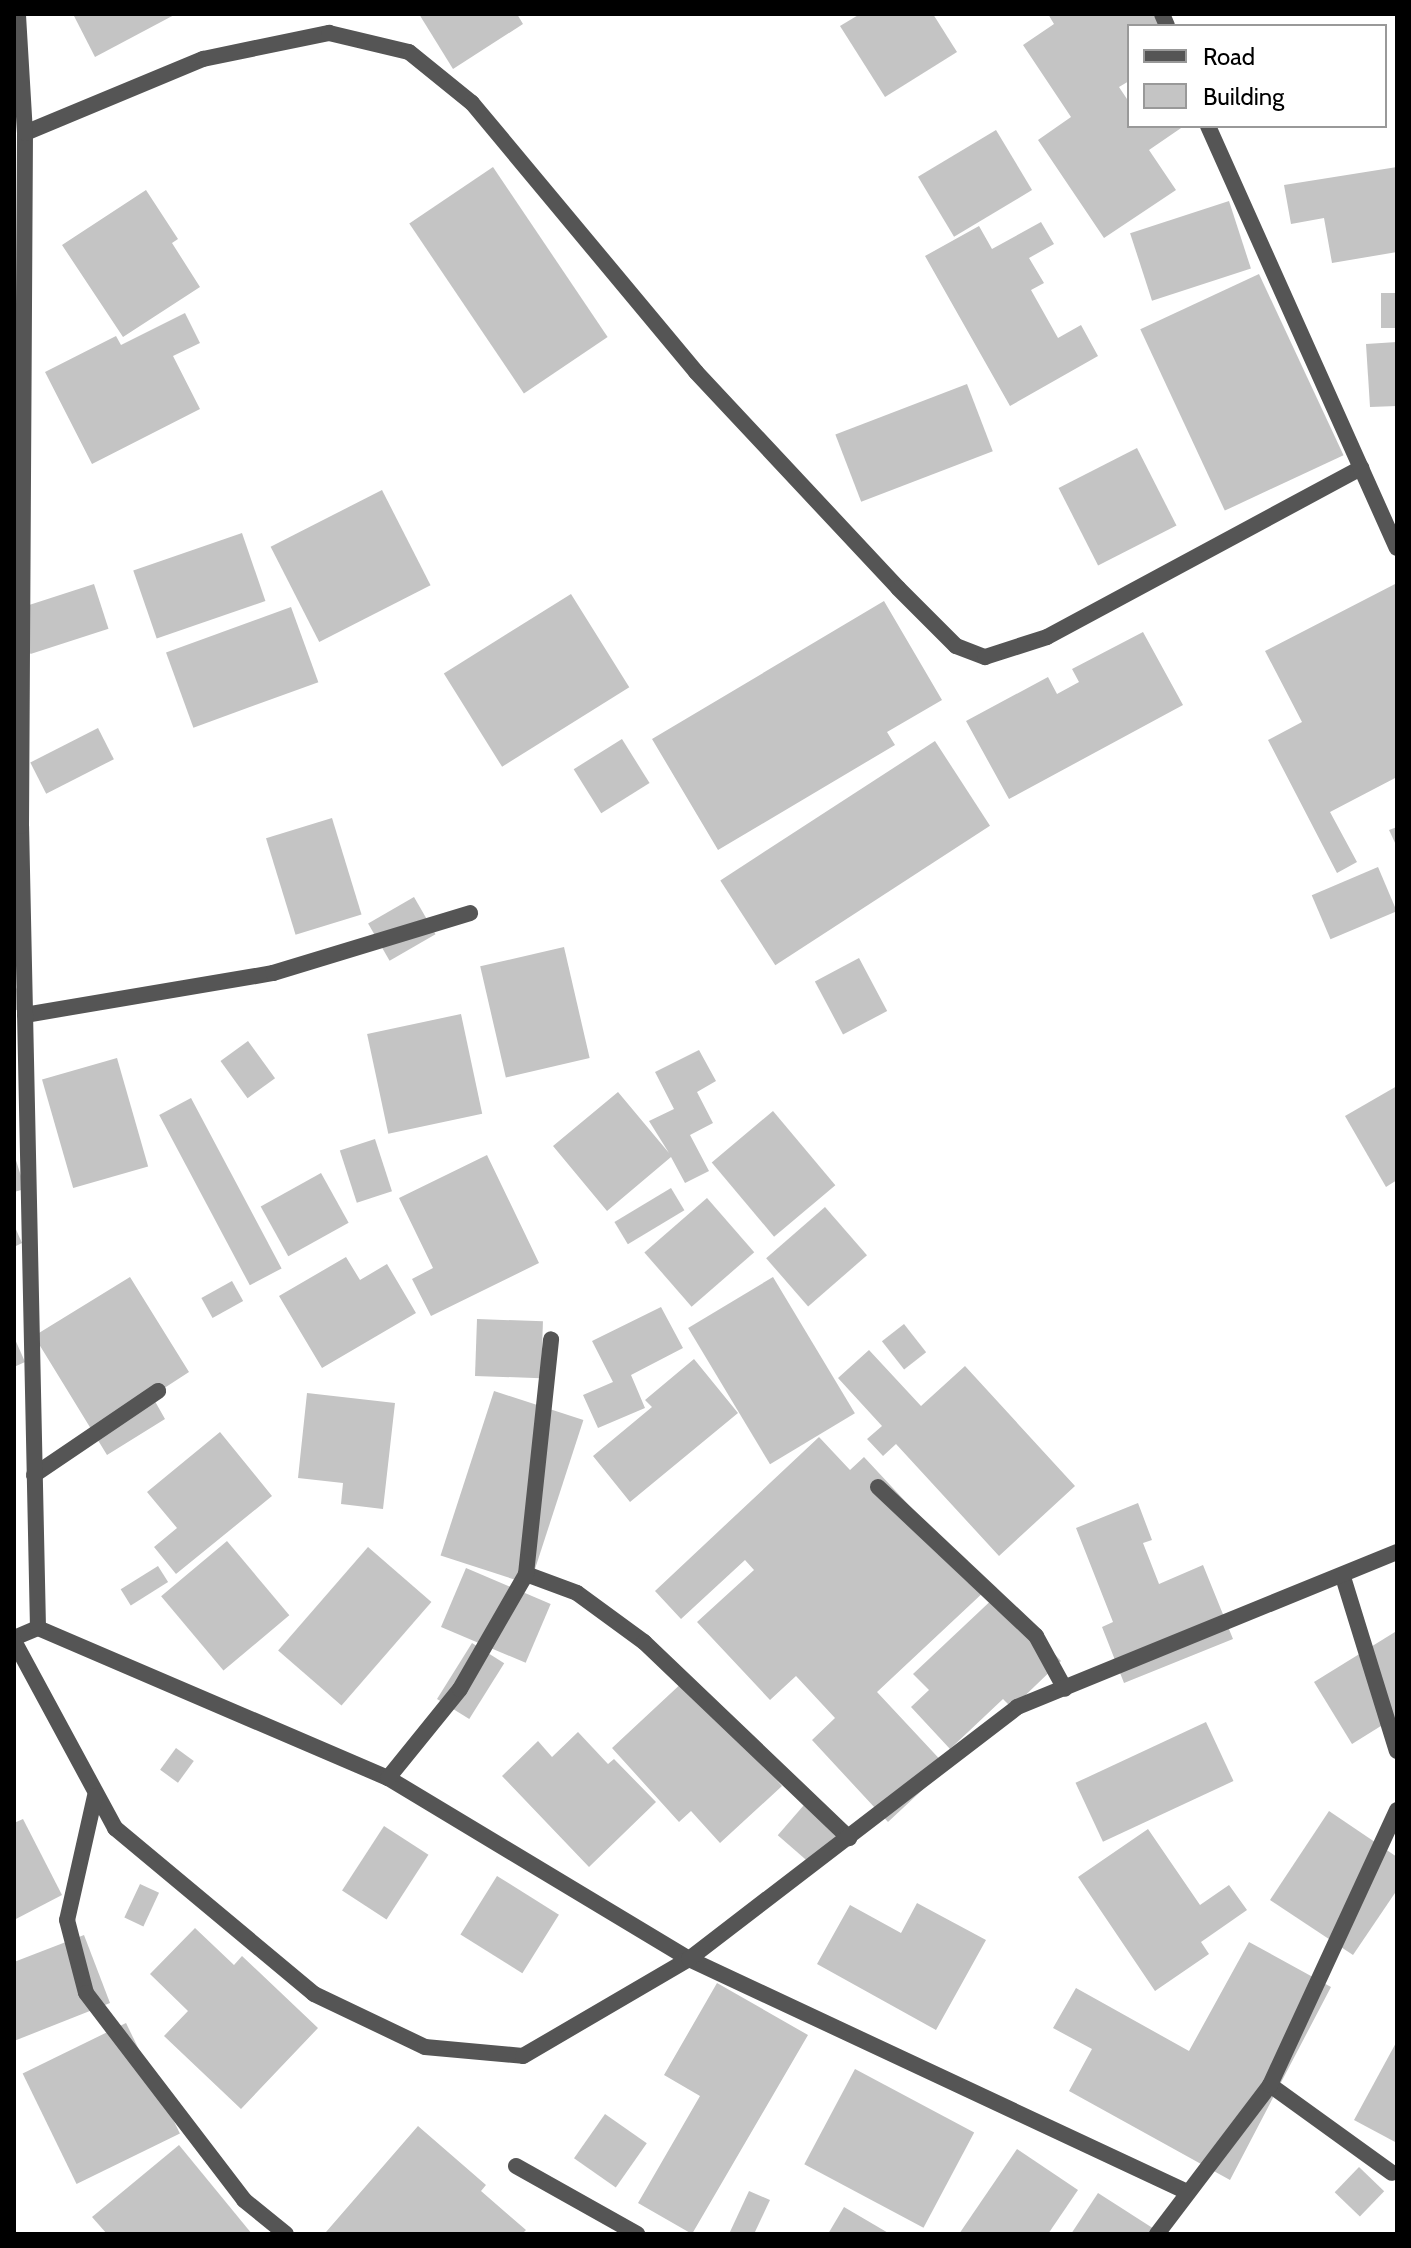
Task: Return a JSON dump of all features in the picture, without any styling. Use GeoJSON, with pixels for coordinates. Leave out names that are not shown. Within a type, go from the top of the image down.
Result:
{"type":"FeatureCollection","features":[{"type":"Feature","properties":{"kind":"street"},"geometry":{"type":"LineString","coordinates":[[18,14],[25,133],[21,810],[38,1628]]}},
{"type":"Feature","properties":{"kind":"street"},"geometry":{"type":"LineString","coordinates":[[25,133],[203,59],[329,33],[409,52],[472,103],[696,372],[898,588],[956,646],[985,657],[1047,637],[1361,468]]}},
{"type":"Feature","properties":{"kind":"street"},"geometry":{"type":"LineString","coordinates":[[1209,128],[1397,548]]}},
{"type":"Feature","properties":{"kind":"street"},"geometry":{"type":"LineString","coordinates":[[25,1015],[273,973],[470,913]]}},
{"type":"Feature","properties":{"kind":"street"},"geometry":{"type":"LineString","coordinates":[[388,1778],[460,1689],[526,1574],[551,1339]]}},
{"type":"Feature","properties":{"kind":"street"},"geometry":{"type":"LineString","coordinates":[[34,1475],[158,1391]]}},
{"type":"Feature","properties":{"kind":"street"},"geometry":{"type":"LineString","coordinates":[[878,1487],[1036,1636],[1065,1689]]}},
{"type":"Feature","properties":{"kind":"street"},"geometry":{"type":"LineString","coordinates":[[1187,2192],[689,1959],[388,1778],[38,1628],[14,1640],[95,1796],[115,1828],[314,1994],[425,2047],[523,2056],[689,1959],[1017,1707],[1343,1577],[1397,1552]]}},
{"type":"Feature","properties":{"kind":"street"},"geometry":{"type":"LineString","coordinates":[[526,1574],[577,1593],[644,1642],[849,1838]]}},
{"type":"Feature","properties":{"kind":"street"},"geometry":{"type":"LineString","coordinates":[[1343,1577],[1397,1751]]}},
{"type":"Feature","properties":{"kind":"street"},"geometry":{"type":"LineString","coordinates":[[95,1796],[67,1920],[86,1993],[244,2200],[286,2234]]}},
{"type":"Feature","properties":{"kind":"street"},"geometry":{"type":"LineString","coordinates":[[1157,2234],[1270,2085],[1397,1810]]}},
{"type":"Feature","properties":{"kind":"street"},"geometry":{"type":"LineString","coordinates":[[1270,2085],[1392,2173]]}},
{"type":"Feature","properties":{"kind":"street"},"geometry":{"type":"LineString","coordinates":[[516,2166],[637,2234]]}},
{"type":"Feature","properties":{"kind":"building"},"geometry":{"type":"Polygon","coordinates":[[[73,14],[176,14],[95,57],[73,14]]]}},
{"type":"Feature","properties":{"kind":"building"},"geometry":{"type":"Polygon","coordinates":[[[419,14],[517,14],[523,24],[453,69],[419,14]]]}},
{"type":"Feature","properties":{"kind":"building"},"geometry":{"type":"Polygon","coordinates":[[[860,14],[933,14],[957,52],[885,97],[840,26],[860,14]]]}},
{"type":"Feature","properties":{"kind":"building"},"geometry":{"type":"Polygon","coordinates":[[[1048,14],[1161,14],[1168,24],[1127,24],[1127,82],[1119,87],[1127,99],[1127,128],[1181,128],[1149,150],[1176,190],[1104,238],[1038,140],[1071,117],[1023,45],[1054,24],[1048,14]]]}},
{"type":"Feature","properties":{"kind":"building"},"geometry":{"type":"Polygon","coordinates":[[[996,130],[1032,190],[954,237],[918,177],[996,130]]]}},
{"type":"Feature","properties":{"kind":"building"},"geometry":{"type":"Polygon","coordinates":[[[493,167],[608,337],[524,393],[409,223],[493,167]]]}},
{"type":"Feature","properties":{"kind":"building"},"geometry":{"type":"Polygon","coordinates":[[[1397,167],[1397,252],[1332,263],[1324,218],[1291,224],[1284,185],[1397,167]]]}},
{"type":"Feature","properties":{"kind":"building"},"geometry":{"type":"Polygon","coordinates":[[[146,190],[178,239],[172,243],[200,287],[123,337],[62,245],[146,190]]]}},
{"type":"Feature","properties":{"kind":"building"},"geometry":{"type":"Polygon","coordinates":[[[1229,201],[1251,269],[1152,301],[1130,233],[1229,201]]]}},
{"type":"Feature","properties":{"kind":"building"},"geometry":{"type":"Polygon","coordinates":[[[1041,222],[1054,244],[1029,258],[1044,283],[1031,290],[1058,338],[1081,325],[1098,356],[1010,406],[925,256],[979,226],[992,249],[1041,222]]]}},
{"type":"Feature","properties":{"kind":"building"},"geometry":{"type":"Polygon","coordinates":[[[1259,274],[1344,455],[1225,511],[1140,329],[1259,274]]]}},
{"type":"Feature","properties":{"kind":"building"},"geometry":{"type":"Polygon","coordinates":[[[1381,293],[1397,293],[1397,328],[1381,328],[1381,293]]]}},
{"type":"Feature","properties":{"kind":"building"},"geometry":{"type":"Polygon","coordinates":[[[185,313],[200,343],[173,356],[200,409],[92,464],[45,372],[116,336],[121,345],[185,313]]]}},
{"type":"Feature","properties":{"kind":"building"},"geometry":{"type":"Polygon","coordinates":[[[1397,342],[1397,406],[1370,407],[1366,344],[1397,342]]]}},
{"type":"Feature","properties":{"kind":"building"},"geometry":{"type":"Polygon","coordinates":[[[967,384],[993,451],[861,502],[835,435],[967,384]]]}},
{"type":"Feature","properties":{"kind":"building"},"geometry":{"type":"Polygon","coordinates":[[[1137,448],[1176,526],[1098,565],[1059,488],[1137,448]]]}},
{"type":"Feature","properties":{"kind":"building"},"geometry":{"type":"Polygon","coordinates":[[[382,490],[431,585],[319,642],[271,547],[382,490]]]}},
{"type":"Feature","properties":{"kind":"building"},"geometry":{"type":"Polygon","coordinates":[[[242,533],[265,601],[157,639],[133,570],[242,533]]]}},
{"type":"Feature","properties":{"kind":"building"},"geometry":{"type":"Polygon","coordinates":[[[1397,583],[1397,777],[1330,812],[1357,862],[1337,873],[1268,740],[1302,722],[1265,651],[1397,583]]]}},
{"type":"Feature","properties":{"kind":"building"},"geometry":{"type":"Polygon","coordinates":[[[94,584],[109,629],[31,654],[16,609],[94,584]]]}},
{"type":"Feature","properties":{"kind":"building"},"geometry":{"type":"Polygon","coordinates":[[[571,594],[629,687],[502,767],[444,673],[571,594]]]}},
{"type":"Feature","properties":{"kind":"building"},"geometry":{"type":"Polygon","coordinates":[[[884,601],[942,700],[887,732],[895,745],[718,850],[652,739],[884,601]]]}},
{"type":"Feature","properties":{"kind":"building"},"geometry":{"type":"Polygon","coordinates":[[[291,607],[318,682],[193,728],[166,652],[291,607]]]}},
{"type":"Feature","properties":{"kind":"building"},"geometry":{"type":"Polygon","coordinates":[[[1143,632],[1183,705],[1009,799],[966,721],[1048,677],[1057,694],[1079,682],[1072,669],[1143,632]]]}},
{"type":"Feature","properties":{"kind":"building"},"geometry":{"type":"Polygon","coordinates":[[[98,728],[114,759],[46,794],[30,763],[98,728]]]}},
{"type":"Feature","properties":{"kind":"building"},"geometry":{"type":"Polygon","coordinates":[[[622,739],[650,783],[601,813],[574,769],[622,739]]]}},
{"type":"Feature","properties":{"kind":"building"},"geometry":{"type":"Polygon","coordinates":[[[935,741],[990,826],[775,965],[720,880],[935,741]]]}},
{"type":"Feature","properties":{"kind":"building"},"geometry":{"type":"Polygon","coordinates":[[[332,818],[362,915],[296,935],[266,838],[332,818]]]}},
{"type":"Feature","properties":{"kind":"building"},"geometry":{"type":"Polygon","coordinates":[[[1397,827],[1397,847],[1389,830],[1397,827]]]}},
{"type":"Feature","properties":{"kind":"building"},"geometry":{"type":"Polygon","coordinates":[[[1378,867],[1397,911],[1330,939],[1312,895],[1378,867]]]}},
{"type":"Feature","properties":{"kind":"building"},"geometry":{"type":"Polygon","coordinates":[[[414,897],[436,934],[390,961],[368,924],[414,897]]]}},
{"type":"Feature","properties":{"kind":"building"},"geometry":{"type":"Polygon","coordinates":[[[564,947],[590,1058],[506,1077],[480,966],[564,947]]]}},
{"type":"Feature","properties":{"kind":"building"},"geometry":{"type":"Polygon","coordinates":[[[859,958],[887,1011],[843,1034],[815,981],[859,958]]]}},
{"type":"Feature","properties":{"kind":"building"},"geometry":{"type":"Polygon","coordinates":[[[14,982],[24,1007],[14,1011],[14,982]]]}},
{"type":"Feature","properties":{"kind":"building"},"geometry":{"type":"Polygon","coordinates":[[[461,1014],[482,1114],[388,1134],[367,1034],[461,1014]]]}},
{"type":"Feature","properties":{"kind":"building"},"geometry":{"type":"Polygon","coordinates":[[[248,1041],[275,1078],[248,1098],[220,1061],[248,1041]]]}},
{"type":"Feature","properties":{"kind":"building"},"geometry":{"type":"Polygon","coordinates":[[[699,1050],[716,1081],[697,1092],[713,1123],[690,1135],[709,1171],[685,1183],[671,1157],[607,1211],[553,1146],[618,1092],[669,1153],[649,1121],[674,1109],[655,1072],[699,1050]]]}},
{"type":"Feature","properties":{"kind":"building"},"geometry":{"type":"Polygon","coordinates":[[[117,1058],[148,1167],[73,1188],[42,1079],[117,1058]]]}},
{"type":"Feature","properties":{"kind":"building"},"geometry":{"type":"Polygon","coordinates":[[[1397,1086],[1397,1180],[1386,1187],[1345,1116],[1397,1086]]]}},
{"type":"Feature","properties":{"kind":"building"},"geometry":{"type":"Polygon","coordinates":[[[191,1098],[282,1268],[250,1285],[159,1115],[191,1098]]]}},
{"type":"Feature","properties":{"kind":"building"},"geometry":{"type":"Polygon","coordinates":[[[773,1111],[835,1185],[774,1237],[712,1162],[773,1111]]]}},
{"type":"Feature","properties":{"kind":"building"},"geometry":{"type":"Polygon","coordinates":[[[375,1139],[392,1191],[357,1203],[340,1150],[375,1139]]]}},
{"type":"Feature","properties":{"kind":"building"},"geometry":{"type":"Polygon","coordinates":[[[14,1154],[25,1189],[14,1192],[14,1154]]]}},
{"type":"Feature","properties":{"kind":"building"},"geometry":{"type":"Polygon","coordinates":[[[487,1155],[539,1263],[431,1316],[412,1279],[433,1268],[399,1198],[487,1155]]]}},
{"type":"Feature","properties":{"kind":"building"},"geometry":{"type":"Polygon","coordinates":[[[321,1173],[349,1223],[288,1256],[261,1206],[321,1173]]]}},
{"type":"Feature","properties":{"kind":"building"},"geometry":{"type":"Polygon","coordinates":[[[671,1188],[684,1210],[628,1244],[614,1222],[671,1188]]]}},
{"type":"Feature","properties":{"kind":"building"},"geometry":{"type":"Polygon","coordinates":[[[707,1198],[754,1252],[692,1307],[644,1252],[707,1198]]]}},
{"type":"Feature","properties":{"kind":"building"},"geometry":{"type":"Polygon","coordinates":[[[825,1207],[867,1255],[808,1306],[766,1258],[825,1207]]]}},
{"type":"Feature","properties":{"kind":"building"},"geometry":{"type":"Polygon","coordinates":[[[14,1225],[22,1243],[14,1247],[14,1225]]]}},
{"type":"Feature","properties":{"kind":"building"},"geometry":{"type":"Polygon","coordinates":[[[346,1257],[360,1280],[387,1264],[416,1313],[322,1368],[279,1296],[346,1257]]]}},
{"type":"Feature","properties":{"kind":"building"},"geometry":{"type":"Polygon","coordinates":[[[130,1277],[189,1372],[152,1396],[165,1419],[107,1455],[34,1336],[130,1277]]]}},
{"type":"Feature","properties":{"kind":"building"},"geometry":{"type":"Polygon","coordinates":[[[773,1277],[855,1413],[770,1464],[688,1328],[773,1277]]]}},
{"type":"Feature","properties":{"kind":"building"},"geometry":{"type":"Polygon","coordinates":[[[232,1281],[243,1301],[213,1318],[201,1298],[232,1281]]]}},
{"type":"Feature","properties":{"kind":"building"},"geometry":{"type":"Polygon","coordinates":[[[661,1307],[683,1348],[631,1375],[645,1408],[598,1428],[583,1395],[613,1382],[592,1341],[661,1307]]]}},
{"type":"Feature","properties":{"kind":"building"},"geometry":{"type":"Polygon","coordinates":[[[477,1319],[543,1321],[541,1378],[475,1376],[477,1319]]]}},
{"type":"Feature","properties":{"kind":"building"},"geometry":{"type":"Polygon","coordinates":[[[904,1324],[926,1352],[904,1370],[882,1341],[904,1324]]]}},
{"type":"Feature","properties":{"kind":"building"},"geometry":{"type":"Polygon","coordinates":[[[14,1337],[25,1362],[14,1367],[14,1337]]]}},
{"type":"Feature","properties":{"kind":"building"},"geometry":{"type":"Polygon","coordinates":[[[869,1350],[921,1406],[965,1366],[1075,1486],[999,1556],[896,1444],[883,1456],[867,1439],[882,1426],[838,1378],[869,1350]]]}},
{"type":"Feature","properties":{"kind":"building"},"geometry":{"type":"Polygon","coordinates":[[[694,1359],[738,1413],[630,1502],[593,1456],[652,1407],[645,1400],[694,1359]]]}},
{"type":"Feature","properties":{"kind":"building"},"geometry":{"type":"Polygon","coordinates":[[[494,1391],[583,1420],[530,1585],[441,1556],[494,1391]]]}},
{"type":"Feature","properties":{"kind":"building"},"geometry":{"type":"Polygon","coordinates":[[[307,1393],[395,1403],[383,1509],[341,1504],[343,1483],[298,1478],[307,1393]]]}},
{"type":"Feature","properties":{"kind":"building"},"geometry":{"type":"Polygon","coordinates":[[[220,1432],[272,1496],[176,1574],[154,1547],[177,1528],[147,1492],[220,1432]]]}},
{"type":"Feature","properties":{"kind":"building"},"geometry":{"type":"Polygon","coordinates":[[[819,1437],[850,1470],[864,1457],[987,1589],[877,1692],[947,1767],[888,1822],[812,1740],[835,1718],[796,1676],[770,1700],[697,1622],[754,1570],[745,1560],[681,1619],[655,1591],[819,1437]]]}},
{"type":"Feature","properties":{"kind":"building"},"geometry":{"type":"Polygon","coordinates":[[[1138,1503],[1152,1540],[1143,1543],[1159,1584],[1203,1565],[1233,1639],[1124,1683],[1102,1627],[1113,1622],[1076,1528],[1138,1503]]]}},
{"type":"Feature","properties":{"kind":"building"},"geometry":{"type":"Polygon","coordinates":[[[227,1541],[289,1615],[223,1671],[161,1596],[227,1541]]]}},
{"type":"Feature","properties":{"kind":"building"},"geometry":{"type":"Polygon","coordinates":[[[368,1547],[431,1602],[342,1706],[278,1650],[368,1547]]]}},
{"type":"Feature","properties":{"kind":"building"},"geometry":{"type":"Polygon","coordinates":[[[158,1566],[168,1582],[131,1605],[121,1589],[158,1566]]]}},
{"type":"Feature","properties":{"kind":"building"},"geometry":{"type":"Polygon","coordinates":[[[466,1568],[551,1604],[526,1663],[441,1627],[466,1568]]]}},
{"type":"Feature","properties":{"kind":"building"},"geometry":{"type":"Polygon","coordinates":[[[998,1594],[1061,1661],[1012,1708],[1003,1699],[950,1749],[911,1707],[929,1690],[913,1674],[998,1594]]]}},
{"type":"Feature","properties":{"kind":"building"},"geometry":{"type":"Polygon","coordinates":[[[1395,1632],[1397,1716],[1352,1744],[1314,1682],[1395,1632]]]}},
{"type":"Feature","properties":{"kind":"building"},"geometry":{"type":"Polygon","coordinates":[[[472,1643],[504,1663],[469,1719],[437,1699],[472,1643]]]}},
{"type":"Feature","properties":{"kind":"building"},"geometry":{"type":"Polygon","coordinates":[[[685,1680],[782,1786],[720,1843],[691,1811],[679,1822],[612,1748],[685,1680]]]}},
{"type":"Feature","properties":{"kind":"building"},"geometry":{"type":"Polygon","coordinates":[[[1206,1722],[1233,1781],[1103,1842],[1075,1783],[1206,1722]]]}},
{"type":"Feature","properties":{"kind":"building"},"geometry":{"type":"Polygon","coordinates":[[[578,1732],[608,1764],[614,1759],[656,1802],[589,1867],[502,1776],[538,1741],[552,1757],[578,1732]]]}},
{"type":"Feature","properties":{"kind":"building"},"geometry":{"type":"Polygon","coordinates":[[[176,1748],[194,1761],[178,1783],[160,1770],[176,1748]]]}},
{"type":"Feature","properties":{"kind":"building"},"geometry":{"type":"Polygon","coordinates":[[[804,1805],[838,1835],[812,1865],[778,1835],[804,1805]]]}},
{"type":"Feature","properties":{"kind":"building"},"geometry":{"type":"Polygon","coordinates":[[[1329,1811],[1397,1857],[1397,1890],[1353,1955],[1270,1900],[1329,1811]]]}},
{"type":"Feature","properties":{"kind":"building"},"geometry":{"type":"Polygon","coordinates":[[[23,1819],[62,1895],[14,1920],[14,1823],[23,1819]]]}},
{"type":"Feature","properties":{"kind":"building"},"geometry":{"type":"Polygon","coordinates":[[[384,1826],[428,1855],[387,1919],[342,1891],[384,1826]]]}},
{"type":"Feature","properties":{"kind":"building"},"geometry":{"type":"Polygon","coordinates":[[[1148,1829],[1200,1905],[1229,1885],[1247,1910],[1201,1942],[1209,1954],[1155,1991],[1078,1877],[1148,1829]]]}},
{"type":"Feature","properties":{"kind":"building"},"geometry":{"type":"Polygon","coordinates":[[[497,1876],[559,1915],[522,1973],[460,1935],[497,1876]]]}},
{"type":"Feature","properties":{"kind":"building"},"geometry":{"type":"Polygon","coordinates":[[[140,1884],[159,1893],[143,1926],[124,1918],[140,1884]]]}},
{"type":"Feature","properties":{"kind":"building"},"geometry":{"type":"Polygon","coordinates":[[[917,1903],[986,1940],[936,2030],[817,1964],[850,1905],[901,1933],[917,1903]]]}},
{"type":"Feature","properties":{"kind":"building"},"geometry":{"type":"Polygon","coordinates":[[[195,1928],[234,1965],[242,1956],[318,2028],[241,2109],[164,2036],[188,2011],[150,1974],[195,1928]]]}},
{"type":"Feature","properties":{"kind":"building"},"geometry":{"type":"Polygon","coordinates":[[[84,1935],[110,2003],[14,2041],[14,1962],[84,1935]]]}},
{"type":"Feature","properties":{"kind":"building"},"geometry":{"type":"Polygon","coordinates":[[[1249,1942],[1331,1987],[1230,2180],[1069,2091],[1092,2049],[1053,2028],[1076,1988],[1189,2051],[1249,1942]]]}},
{"type":"Feature","properties":{"kind":"building"},"geometry":{"type":"Polygon","coordinates":[[[717,1983],[808,2035],[692,2234],[638,2203],[700,2096],[664,2075],[717,1983]]]}},
{"type":"Feature","properties":{"kind":"building"},"geometry":{"type":"Polygon","coordinates":[[[126,2023],[180,2134],[77,2184],[23,2073],[126,2023]]]}},
{"type":"Feature","properties":{"kind":"building"},"geometry":{"type":"Polygon","coordinates":[[[1397,2041],[1397,2143],[1354,2120],[1397,2041]]]}},
{"type":"Feature","properties":{"kind":"building"},"geometry":{"type":"Polygon","coordinates":[[[855,2069],[974,2132],[923,2228],[804,2164],[855,2069]]]}},
{"type":"Feature","properties":{"kind":"building"},"geometry":{"type":"Polygon","coordinates":[[[605,2114],[647,2143],[616,2187],[574,2158],[605,2114]]]}},
{"type":"Feature","properties":{"kind":"building"},"geometry":{"type":"Polygon","coordinates":[[[418,2126],[486,2185],[481,2191],[526,2230],[522,2234],[326,2232],[418,2126]]]}},
{"type":"Feature","properties":{"kind":"building"},"geometry":{"type":"Polygon","coordinates":[[[179,2145],[252,2234],[107,2234],[92,2217],[179,2145]]]}},
{"type":"Feature","properties":{"kind":"building"},"geometry":{"type":"Polygon","coordinates":[[[1017,2149],[1078,2190],[1048,2234],[959,2234],[1017,2149]]]}},
{"type":"Feature","properties":{"kind":"building"},"geometry":{"type":"Polygon","coordinates":[[[1359,2167],[1384,2191],[1360,2216],[1335,2192],[1359,2167]]]}},
{"type":"Feature","properties":{"kind":"building"},"geometry":{"type":"Polygon","coordinates":[[[749,2191],[770,2200],[754,2234],[729,2234],[749,2191]]]}},
{"type":"Feature","properties":{"kind":"building"},"geometry":{"type":"Polygon","coordinates":[[[1098,2193],[1162,2234],[1071,2234],[1098,2193]]]}},
{"type":"Feature","properties":{"kind":"building"},"geometry":{"type":"Polygon","coordinates":[[[844,2207],[890,2234],[828,2234],[844,2207]]]}}]}
